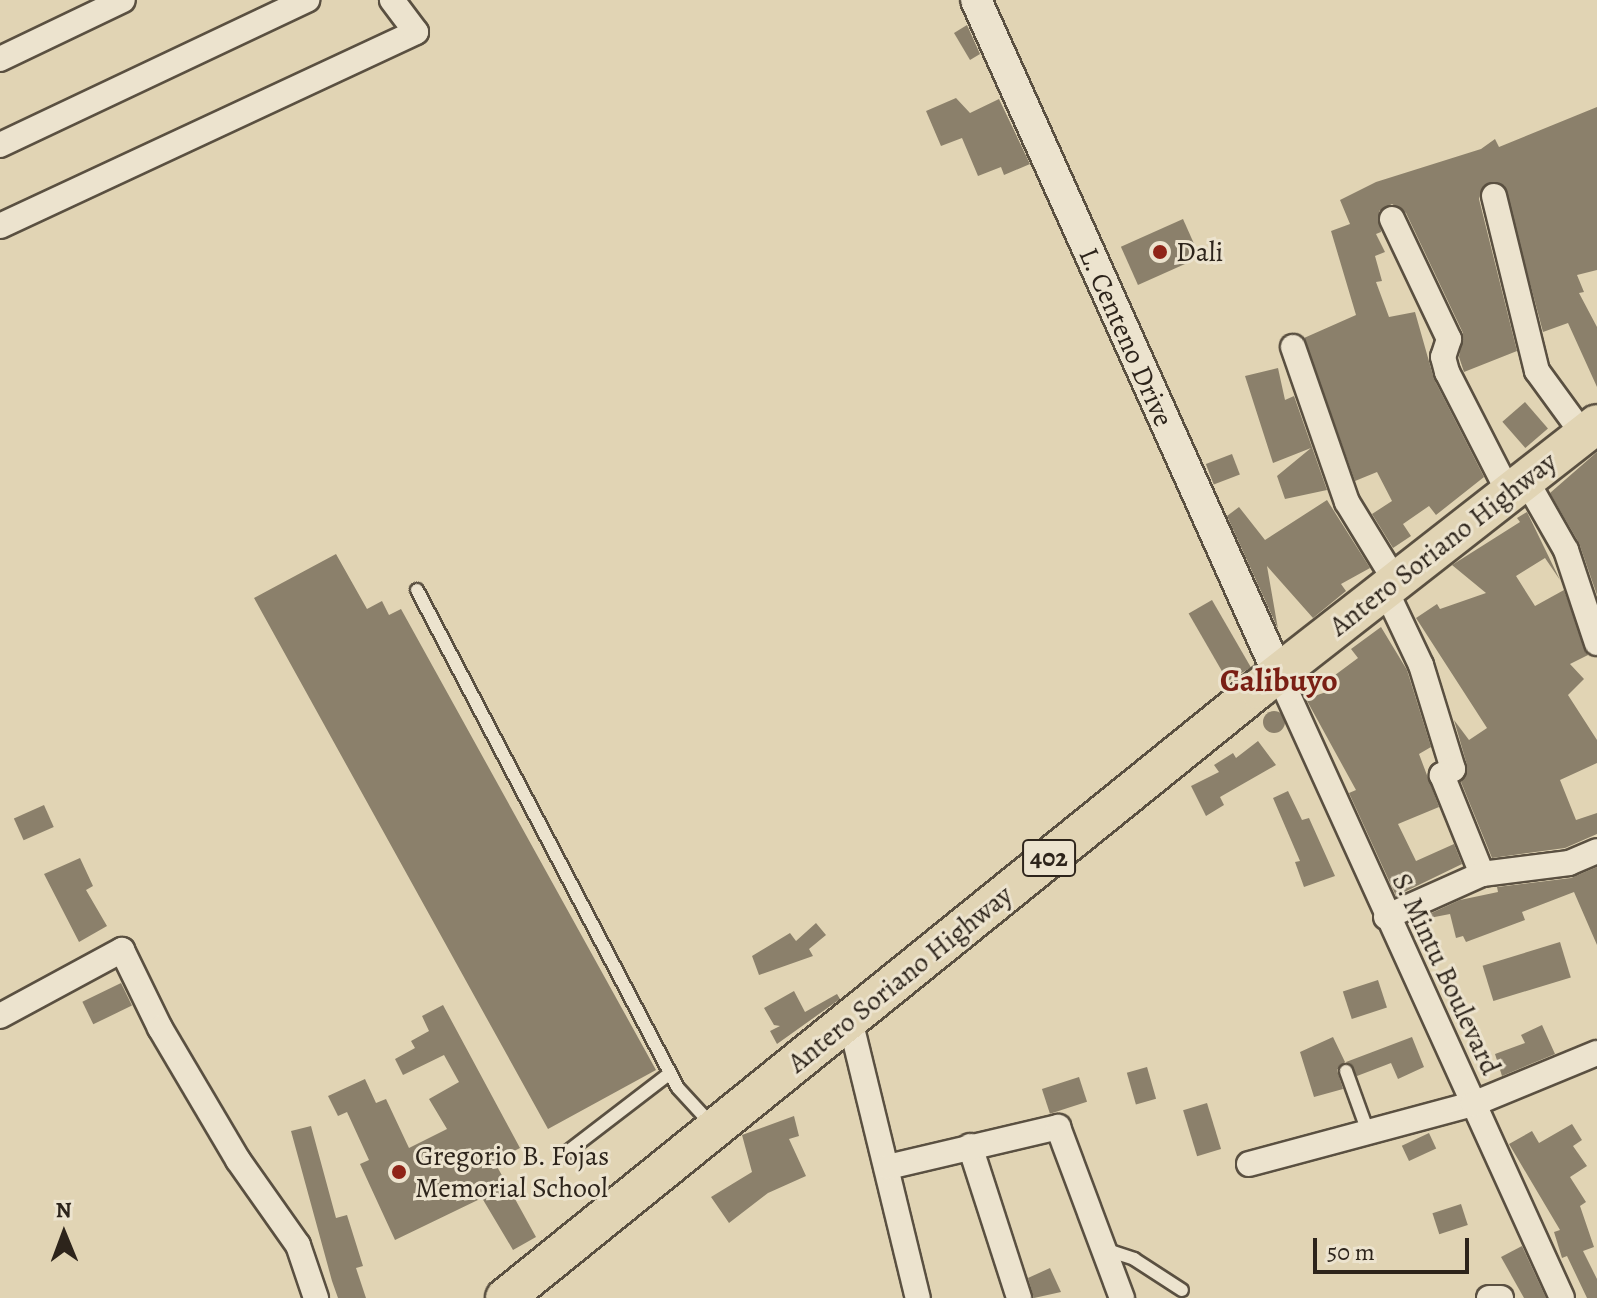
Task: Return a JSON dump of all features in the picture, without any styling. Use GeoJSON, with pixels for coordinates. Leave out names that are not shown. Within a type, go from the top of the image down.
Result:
{"type":"FeatureCollection","features":[{"type":"Feature","properties":{"kind":"main road","name":"Antero Soriano Highway"},"geometry":{"type":"LineString","coordinates":[[505,1298],[1278,673],[1590,429]]}},
{"type":"Feature","properties":{"kind":"street"},"geometry":{"type":"LineString","coordinates":[[0,59],[123,0]]}},
{"type":"Feature","properties":{"kind":"street"},"geometry":{"type":"LineString","coordinates":[[0,145],[307,0]]}},
{"type":"Feature","properties":{"kind":"street"},"geometry":{"type":"LineString","coordinates":[[0,226],[416,32],[392,0]]}},
{"type":"Feature","properties":{"kind":"street","name":"L. Centeno Drive"},"geometry":{"type":"LineString","coordinates":[[976,0],[1278,673]]}},
{"type":"Feature","properties":{"kind":"street"},"geometry":{"type":"LineString","coordinates":[[1494,196],[1537,371],[1590,429]]}},
{"type":"Feature","properties":{"kind":"street"},"geometry":{"type":"LineString","coordinates":[[1392,219],[1449,339],[1443,357],[1447,372],[1518,486],[1566,550],[1597,643]]}},
{"type":"Feature","properties":{"kind":"street"},"geometry":{"type":"LineString","coordinates":[[1293,347],[1347,502],[1391,587],[1421,665],[1453,769],[1442,775],[1482,874]]}},
{"type":"Feature","properties":{"kind":"street","name":"S. Mintu Boulevard"},"geometry":{"type":"LineString","coordinates":[[1278,673],[1386,917],[1562,1298]]}},
{"type":"Feature","properties":{"kind":"street"},"geometry":{"type":"LineString","coordinates":[[1386,917],[1482,874],[1569,863],[1597,851]]}},
{"type":"Feature","properties":{"kind":"street"},"geometry":{"type":"LineString","coordinates":[[0,1016],[122,950],[160,1028],[238,1160],[298,1245],[316,1298]]}},
{"type":"Feature","properties":{"kind":"street"},"geometry":{"type":"LineString","coordinates":[[850,1020],[918,1298]]}},
{"type":"Feature","properties":{"kind":"street"},"geometry":{"type":"LineString","coordinates":[[1249,1164],[1367,1129],[1473,1104],[1597,1053]]}},
{"type":"Feature","properties":{"kind":"street"},"geometry":{"type":"LineString","coordinates":[[888,1167],[1058,1127],[1122,1298]]}},
{"type":"Feature","properties":{"kind":"street"},"geometry":{"type":"LineString","coordinates":[[970,1146],[1019,1298]]}},
{"type":"Feature","properties":{"kind":"street"},"geometry":{"type":"LineString","coordinates":[[1489,1298],[1501,1298]]}},
{"type":"Feature","properties":{"kind":"lane"},"geometry":{"type":"LineString","coordinates":[[417,590],[670,1073],[715,1129]]}},
{"type":"Feature","properties":{"kind":"lane"},"geometry":{"type":"LineString","coordinates":[[1346,1071],[1367,1129]]}},
{"type":"Feature","properties":{"kind":"lane"},"geometry":{"type":"LineString","coordinates":[[562,1156],[670,1073]]}},
{"type":"Feature","properties":{"kind":"lane"},"geometry":{"type":"LineString","coordinates":[[1104,1249],[1134,1259],[1182,1290]]}},
{"type":"Feature","properties":{"kind":"building"},"geometry":{"type":"Polygon","coordinates":[[[967,25],[980,54],[970,60],[954,33],[967,25]]]}},
{"type":"Feature","properties":{"kind":"building"},"geometry":{"type":"Polygon","coordinates":[[[956,98],[970,113],[999,99],[1030,164],[1004,175],[1001,167],[978,176],[962,138],[941,146],[926,111],[956,98]]]}},
{"type":"Feature","properties":{"kind":"building"},"geometry":{"type":"Polygon","coordinates":[[[1597,107],[1597,270],[1577,275],[1584,292],[1579,293],[1597,327],[1597,387],[1568,323],[1543,332],[1504,185],[1484,185],[1479,199],[1517,351],[1464,372],[1459,357],[1463,333],[1406,213],[1392,204],[1379,211],[1381,232],[1376,234],[1385,252],[1375,256],[1382,281],[1376,282],[1389,317],[1415,312],[1434,379],[1484,477],[1436,515],[1429,506],[1403,524],[1411,536],[1393,548],[1372,514],[1392,501],[1377,472],[1355,481],[1304,338],[1356,315],[1331,231],[1350,224],[1340,200],[1376,182],[1481,149],[1495,139],[1499,147],[1597,107]]]}},
{"type":"Feature","properties":{"kind":"building","name":"Dali"},"geometry":{"type":"Polygon","coordinates":[[[1183,219],[1200,257],[1138,285],[1121,247],[1183,219]]]}},
{"type":"Feature","properties":{"kind":"building"},"geometry":{"type":"Polygon","coordinates":[[[1278,368],[1285,400],[1294,396],[1327,490],[1285,499],[1277,476],[1311,448],[1273,463],[1245,376],[1278,368]]]}},
{"type":"Feature","properties":{"kind":"building"},"geometry":{"type":"Polygon","coordinates":[[[1525,402],[1548,428],[1525,448],[1502,422],[1525,402]]]}},
{"type":"Feature","properties":{"kind":"building"},"geometry":{"type":"Polygon","coordinates":[[[1597,452],[1597,595],[1579,543],[1550,493],[1597,452]]]}},
{"type":"Feature","properties":{"kind":"building"},"geometry":{"type":"Polygon","coordinates":[[[1232,454],[1240,475],[1214,485],[1206,464],[1232,454]]]}},
{"type":"Feature","properties":{"kind":"building"},"geometry":{"type":"Polygon","coordinates":[[[1327,500],[1370,568],[1341,584],[1346,591],[1313,618],[1267,566],[1278,629],[1227,516],[1239,507],[1265,540],[1327,500]]]}},
{"type":"Feature","properties":{"kind":"building"},"geometry":{"type":"Polygon","coordinates":[[[1527,512],[1560,580],[1545,558],[1516,576],[1535,606],[1564,590],[1588,655],[1570,664],[1584,679],[1568,695],[1597,740],[1597,763],[1560,780],[1576,820],[1597,813],[1597,834],[1565,848],[1492,858],[1461,782],[1467,765],[1454,720],[1469,740],[1487,728],[1416,618],[1437,604],[1440,609],[1486,593],[1452,565],[1520,522],[1517,518],[1527,512]]]}},
{"type":"Feature","properties":{"kind":"building"},"geometry":{"type":"Polygon","coordinates":[[[336,554],[367,609],[382,601],[389,615],[401,609],[656,1070],[548,1129],[254,598],[336,554]]]}},
{"type":"Feature","properties":{"kind":"building"},"geometry":{"type":"Polygon","coordinates":[[[1212,600],[1251,668],[1228,681],[1189,614],[1212,600]]]}},
{"type":"Feature","properties":{"kind":"building"},"geometry":{"type":"Polygon","coordinates":[[[1381,627],[1407,670],[1431,747],[1419,754],[1439,807],[1398,824],[1416,861],[1454,844],[1462,864],[1396,896],[1349,793],[1356,790],[1306,699],[1329,691],[1323,684],[1358,658],[1351,649],[1381,627]]]}},
{"type":"Feature","properties":{"kind":"building"},"geometry":{"type":"Polygon","coordinates":[[[1274,711],[1282,714],[1285,722],[1282,730],[1274,733],[1266,730],[1263,722],[1266,714],[1274,711]]]}},
{"type":"Feature","properties":{"kind":"building"},"geometry":{"type":"Polygon","coordinates":[[[1258,741],[1276,765],[1220,797],[1224,805],[1206,816],[1191,786],[1219,772],[1214,765],[1233,753],[1236,758],[1258,741]]]}},
{"type":"Feature","properties":{"kind":"building"},"geometry":{"type":"Polygon","coordinates":[[[1288,791],[1302,820],[1309,818],[1335,876],[1304,887],[1295,862],[1300,861],[1273,798],[1288,791]]]}},
{"type":"Feature","properties":{"kind":"building"},"geometry":{"type":"Polygon","coordinates":[[[44,805],[54,827],[24,840],[14,818],[44,805]]]}},
{"type":"Feature","properties":{"kind":"building"},"geometry":{"type":"Polygon","coordinates":[[[80,858],[93,886],[86,890],[107,926],[79,942],[44,874],[80,858]]]}},
{"type":"Feature","properties":{"kind":"building"},"geometry":{"type":"Polygon","coordinates":[[[1597,867],[1597,945],[1574,892],[1522,912],[1525,920],[1466,942],[1463,936],[1456,938],[1450,914],[1414,921],[1460,900],[1498,892],[1497,887],[1571,878],[1597,867]]]}},
{"type":"Feature","properties":{"kind":"building"},"geometry":{"type":"Polygon","coordinates":[[[816,923],[826,935],[809,949],[813,956],[759,975],[752,956],[790,933],[796,941],[816,923]]]}},
{"type":"Feature","properties":{"kind":"building"},"geometry":{"type":"Polygon","coordinates":[[[1560,942],[1571,977],[1493,1001],[1483,966],[1560,942]]]}},
{"type":"Feature","properties":{"kind":"building"},"geometry":{"type":"Polygon","coordinates":[[[1378,980],[1387,1008],[1352,1019],[1343,991],[1378,980]]]}},
{"type":"Feature","properties":{"kind":"building"},"geometry":{"type":"Polygon","coordinates":[[[121,983],[132,1005],[93,1024],[82,1002],[121,983]]]}},
{"type":"Feature","properties":{"kind":"building"},"geometry":{"type":"Polygon","coordinates":[[[794,991],[805,1012],[837,994],[840,999],[777,1044],[770,1031],[780,1026],[774,1025],[764,1008],[794,991]]]}},
{"type":"Feature","properties":{"kind":"building"},"geometry":{"type":"Polygon","coordinates":[[[443,1005],[520,1148],[494,1161],[536,1237],[513,1250],[482,1198],[395,1240],[360,1164],[369,1160],[347,1112],[338,1116],[328,1096],[365,1079],[376,1103],[386,1099],[409,1148],[447,1129],[429,1099],[459,1082],[444,1055],[403,1075],[395,1059],[415,1048],[411,1041],[429,1031],[422,1016],[443,1005]]]}},
{"type":"Feature","properties":{"kind":"building"},"geometry":{"type":"Polygon","coordinates":[[[1542,1025],[1555,1054],[1502,1076],[1495,1054],[1525,1043],[1521,1035],[1542,1025]]]}},
{"type":"Feature","properties":{"kind":"building"},"geometry":{"type":"Polygon","coordinates":[[[1333,1037],[1345,1062],[1337,1070],[1343,1089],[1314,1097],[1300,1052],[1333,1037]]]}},
{"type":"Feature","properties":{"kind":"building"},"geometry":{"type":"Polygon","coordinates":[[[1412,1037],[1424,1067],[1398,1079],[1391,1063],[1357,1076],[1346,1062],[1412,1037]]]}},
{"type":"Feature","properties":{"kind":"building"},"geometry":{"type":"Polygon","coordinates":[[[1147,1067],[1156,1099],[1136,1105],[1127,1073],[1147,1067]]]}},
{"type":"Feature","properties":{"kind":"building"},"geometry":{"type":"Polygon","coordinates":[[[1079,1077],[1087,1102],[1050,1114],[1042,1089],[1079,1077]]]}},
{"type":"Feature","properties":{"kind":"building"},"geometry":{"type":"Polygon","coordinates":[[[1207,1103],[1221,1149],[1197,1156],[1183,1110],[1207,1103]]]}},
{"type":"Feature","properties":{"kind":"building"},"geometry":{"type":"Polygon","coordinates":[[[794,1116],[799,1136],[789,1139],[806,1176],[768,1193],[729,1223],[711,1197],[752,1172],[742,1135],[794,1116]]]}},
{"type":"Feature","properties":{"kind":"building"},"geometry":{"type":"Polygon","coordinates":[[[1572,1124],[1582,1140],[1573,1146],[1587,1166],[1570,1177],[1586,1202],[1580,1206],[1594,1247],[1583,1251],[1597,1279],[1597,1298],[1587,1298],[1567,1256],[1562,1258],[1554,1232],[1560,1230],[1509,1144],[1532,1131],[1539,1143],[1572,1124]]]}},
{"type":"Feature","properties":{"kind":"building"},"geometry":{"type":"Polygon","coordinates":[[[311,1126],[336,1218],[347,1215],[363,1266],[356,1268],[366,1298],[338,1298],[332,1281],[291,1131],[311,1126]]]}},
{"type":"Feature","properties":{"kind":"building"},"geometry":{"type":"Polygon","coordinates":[[[1429,1133],[1436,1148],[1409,1161],[1402,1146],[1429,1133]]]}},
{"type":"Feature","properties":{"kind":"building"},"geometry":{"type":"Polygon","coordinates":[[[1461,1204],[1468,1225],[1439,1234],[1432,1213],[1461,1204]]]}},
{"type":"Feature","properties":{"kind":"building"},"geometry":{"type":"Polygon","coordinates":[[[1522,1246],[1546,1298],[1524,1298],[1501,1257],[1522,1246]]]}},
{"type":"Feature","properties":{"kind":"building"},"geometry":{"type":"Polygon","coordinates":[[[1050,1268],[1061,1292],[1034,1298],[1028,1278],[1050,1268]]]}},
{"type":"Feature","properties":{"kind":"place","name":"Dali"},"geometry":{"type":"Point","coordinates":[1160,252]}},
{"type":"Feature","properties":{"kind":"place","name":"Gregorio B. Fojas Memorial School"},"geometry":{"type":"Point","coordinates":[399,1172]}},
{"type":"Feature","properties":{"kind":"district","name":"Calibuyo"},"geometry":{"type":"Point","coordinates":[1279,680]}}]}
